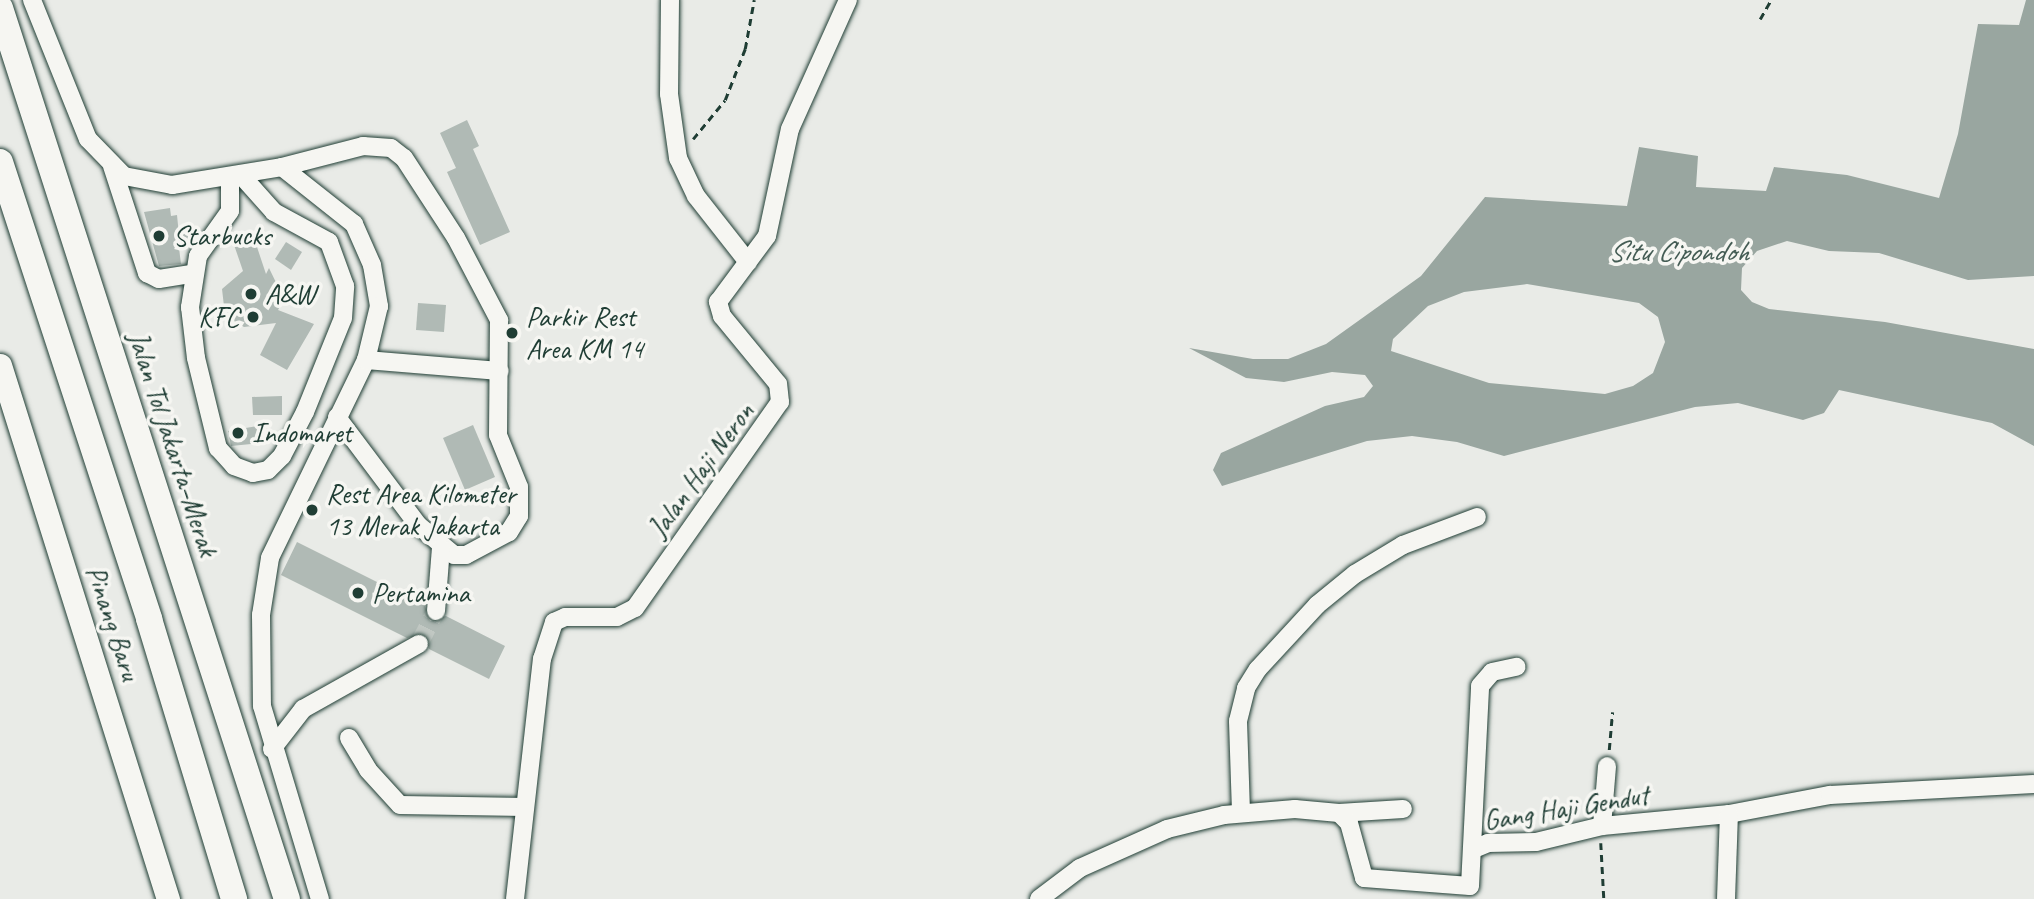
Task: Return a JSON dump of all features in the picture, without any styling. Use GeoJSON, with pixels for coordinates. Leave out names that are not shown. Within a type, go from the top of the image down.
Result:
{"type":"FeatureCollection","features":[{"type":"Feature","properties":{"kind":"highway","name":"Jalan Tol Jakarta–Merak"},"geometry":{"type":"LineString","coordinates":[[0,8],[286,899]]}},
{"type":"Feature","properties":{"kind":"highway"},"geometry":{"type":"LineString","coordinates":[[0,162],[149,619],[232,895]]}},
{"type":"Feature","properties":{"kind":"main road","name":"Pinang Baru"},"geometry":{"type":"LineString","coordinates":[[0,366],[168,899]]}},
{"type":"Feature","properties":{"kind":"street"},"geometry":{"type":"LineString","coordinates":[[32,0],[88,139],[118,171],[147,273],[159,279],[195,273]]}},
{"type":"Feature","properties":{"kind":"street"},"geometry":{"type":"LineString","coordinates":[[670,0],[669,94],[678,158],[696,196],[748,262]]}},
{"type":"Feature","properties":{"kind":"street","name":"Jalan Haji Neron"},"geometry":{"type":"LineString","coordinates":[[515,899],[542,659],[554,622],[565,617],[617,617],[635,608],[715,492],[776,410],[781,396],[778,384],[718,310],[720,295],[748,262],[773,222],[787,137],[848,0]]}},
{"type":"Feature","properties":{"kind":"street"},"geometry":{"type":"LineString","coordinates":[[118,171],[172,185],[282,167],[363,146],[391,148],[404,158],[456,238],[499,320],[500,446],[521,500],[519,516],[502,536],[449,552]]}},
{"type":"Feature","properties":{"kind":"street"},"geometry":{"type":"LineString","coordinates":[[282,167],[340,210],[364,243],[378,286],[379,306],[366,360],[270,558],[265,579],[259,686],[272,749],[320,899]]}},
{"type":"Feature","properties":{"kind":"street"},"geometry":{"type":"LineString","coordinates":[[236,176],[274,212],[329,242],[345,286],[343,318],[288,445],[268,470],[253,473],[234,466],[218,448],[195,358],[190,307],[198,256],[230,211],[236,176]]}},
{"type":"Feature","properties":{"kind":"street"},"geometry":{"type":"LineString","coordinates":[[366,360],[500,371]]}},
{"type":"Feature","properties":{"kind":"street"},"geometry":{"type":"LineString","coordinates":[[337,417],[418,525],[449,552]]}},
{"type":"Feature","properties":{"kind":"street"},"geometry":{"type":"LineString","coordinates":[[1241,812],[1238,721],[1246,688],[1258,669],[1317,605],[1355,574],[1403,545],[1477,517]]}},
{"type":"Feature","properties":{"kind":"street"},"geometry":{"type":"LineString","coordinates":[[436,611],[449,552]]}},
{"type":"Feature","properties":{"kind":"street"},"geometry":{"type":"LineString","coordinates":[[272,749],[303,709],[419,644]]}},
{"type":"Feature","properties":{"kind":"street"},"geometry":{"type":"LineString","coordinates":[[1474,849],[1480,686],[1492,672],[1516,667]]}},
{"type":"Feature","properties":{"kind":"street"},"geometry":{"type":"LineString","coordinates":[[349,738],[368,770],[400,805],[524,807]]}},
{"type":"Feature","properties":{"kind":"street"},"geometry":{"type":"LineString","coordinates":[[1602,826],[1607,766]]}},
{"type":"Feature","properties":{"kind":"street","name":"Gang Haji Gendut"},"geometry":{"type":"LineString","coordinates":[[1339,813],[1354,836],[1356,858],[1364,878],[1442,893],[1475,892],[1474,849],[1488,843],[1536,842],[1602,826],[1728,814],[1830,795],[2034,785]]}},
{"type":"Feature","properties":{"kind":"street"},"geometry":{"type":"LineString","coordinates":[[1039,899],[1116,849],[1167,829],[1241,812],[1295,809],[1339,813],[1403,809]]}},
{"type":"Feature","properties":{"kind":"street"},"geometry":{"type":"LineString","coordinates":[[1726,899],[1728,814]]}},
{"type":"Feature","properties":{"kind":"path"},"geometry":{"type":"LineString","coordinates":[[678,158],[725,100],[745,49],[754,0]]}},
{"type":"Feature","properties":{"kind":"path"},"geometry":{"type":"LineString","coordinates":[[1760,19],[1771,0]]}},
{"type":"Feature","properties":{"kind":"path"},"geometry":{"type":"LineString","coordinates":[[1607,766],[1612,712]]}},
{"type":"Feature","properties":{"kind":"path"},"geometry":{"type":"LineString","coordinates":[[1602,826],[1604,899]]}},
{"type":"Feature","properties":{"kind":"water","name":"Situ Cipondoh"},"geometry":{"type":"Polygon","coordinates":[[[2026,0],[2034,0],[2034,276],[1968,280],[1879,253],[1829,251],[1787,241],[1757,251],[1742,268],[1741,290],[1752,302],[1769,309],[1885,322],[2034,349],[2034,446],[1992,423],[1839,390],[1824,413],[1803,420],[1738,403],[1695,407],[1504,456],[1457,442],[1412,436],[1367,441],[1222,486],[1213,470],[1221,453],[1325,406],[1364,397],[1373,386],[1365,375],[1332,372],[1284,382],[1246,378],[1189,348],[1253,359],[1288,359],[1326,344],[1421,276],[1485,197],[1627,206],[1639,147],[1698,156],[1696,187],[1766,191],[1774,167],[1847,175],[1939,198],[1958,134],[1978,24],[2019,25],[2026,0]],[[1527,284],[1464,292],[1428,306],[1393,339],[1391,351],[1489,383],[1605,394],[1633,386],[1653,373],[1665,342],[1658,317],[1639,303],[1527,284]]]}},
{"type":"Feature","properties":{"kind":"building"},"geometry":{"type":"Polygon","coordinates":[[[467,120],[479,146],[473,149],[510,232],[480,245],[447,172],[456,168],[440,133],[467,120]]]}},
{"type":"Feature","properties":{"kind":"building"},"geometry":{"type":"Polygon","coordinates":[[[170,208],[171,216],[177,215],[179,235],[191,233],[192,244],[179,248],[181,264],[159,266],[144,212],[170,208]]]}},
{"type":"Feature","properties":{"kind":"building"},"geometry":{"type":"Polygon","coordinates":[[[252,232],[266,274],[269,268],[284,299],[278,310],[314,324],[287,370],[260,355],[276,323],[244,327],[225,315],[222,289],[243,271],[232,239],[252,232]]]}},
{"type":"Feature","properties":{"kind":"building"},"geometry":{"type":"Polygon","coordinates":[[[286,242],[302,252],[291,270],[275,259],[286,242]]]}},
{"type":"Feature","properties":{"kind":"building"},"geometry":{"type":"Polygon","coordinates":[[[418,303],[446,305],[444,332],[416,330],[418,303]]]}},
{"type":"Feature","properties":{"kind":"building"},"geometry":{"type":"Polygon","coordinates":[[[282,396],[282,415],[253,415],[252,397],[282,396]]]}},
{"type":"Feature","properties":{"kind":"building"},"geometry":{"type":"Polygon","coordinates":[[[473,425],[495,477],[465,490],[443,438],[473,425]]]}},
{"type":"Feature","properties":{"kind":"building"},"geometry":{"type":"Polygon","coordinates":[[[257,426],[260,443],[231,446],[228,431],[257,426]]]}},
{"type":"Feature","properties":{"kind":"building","name":"Pertamina"},"geometry":{"type":"Polygon","coordinates":[[[297,542],[425,606],[430,621],[446,616],[505,646],[489,679],[429,649],[424,634],[407,638],[281,575],[297,542]]]}},
{"type":"Feature","properties":{"kind":"tunnel"},"geometry":{"type":"LineString","coordinates":[[419,644],[436,611]]}},
{"type":"Feature","properties":{"kind":"place","name":"Starbucks"},"geometry":{"type":"Point","coordinates":[159,236]}},
{"type":"Feature","properties":{"kind":"place","name":"A&W"},"geometry":{"type":"Point","coordinates":[251,294]}},
{"type":"Feature","properties":{"kind":"place","name":"KFC"},"geometry":{"type":"Point","coordinates":[253,317]}},
{"type":"Feature","properties":{"kind":"place","name":"Parkir Rest Area KM 14"},"geometry":{"type":"Point","coordinates":[512,333]}},
{"type":"Feature","properties":{"kind":"place","name":"Indomaret"},"geometry":{"type":"Point","coordinates":[238,433]}},
{"type":"Feature","properties":{"kind":"place","name":"Rest Area Kilometer 13 Merak Jakarta"},"geometry":{"type":"Point","coordinates":[312,510]}},
{"type":"Feature","properties":{"kind":"place","name":"Pertamina"},"geometry":{"type":"Point","coordinates":[358,593]}}]}
